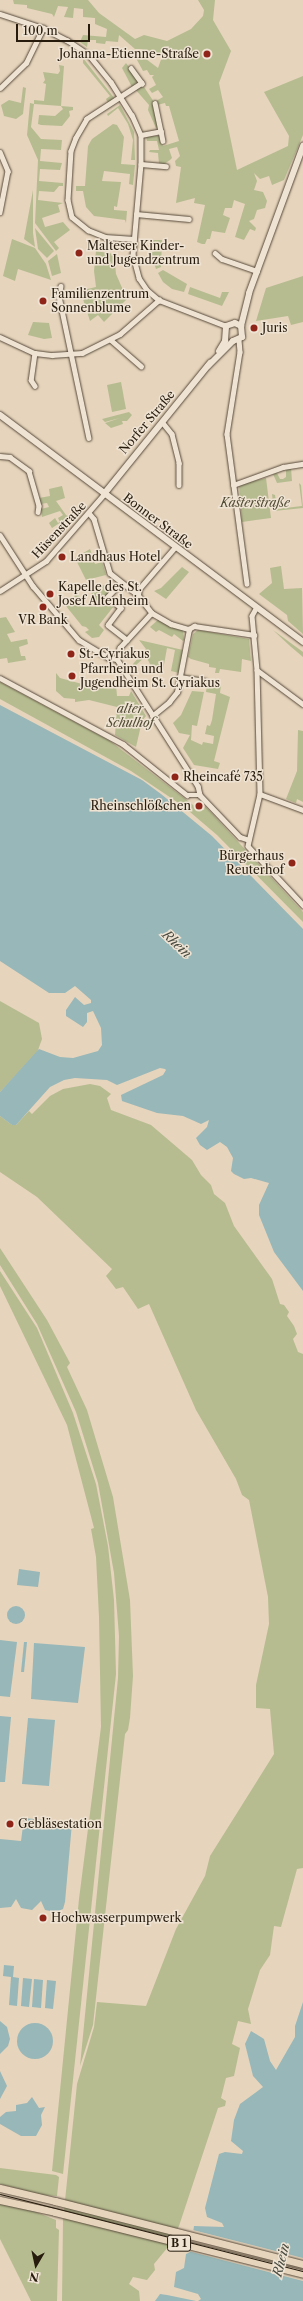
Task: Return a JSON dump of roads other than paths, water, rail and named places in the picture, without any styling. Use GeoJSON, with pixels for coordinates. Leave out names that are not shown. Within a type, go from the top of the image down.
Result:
{"type":"FeatureCollection","features":[{"type":"Feature","properties":{"kind":"main road"},"geometry":{"type":"LineString","coordinates":[[235,323],[249,293],[303,146]]}},
{"type":"Feature","properties":{"kind":"main road"},"geometry":{"type":"LineString","coordinates":[[225,337],[236,341],[243,334],[241,326],[249,293]]}},
{"type":"Feature","properties":{"kind":"main road"},"geometry":{"type":"LineString","coordinates":[[226,326],[235,323],[241,326]]}},
{"type":"Feature","properties":{"kind":"main road","name":"Norfer Straße"},"geometry":{"type":"LineString","coordinates":[[104,494],[122,469],[163,423],[208,366],[223,345],[226,326]]}},
{"type":"Feature","properties":{"kind":"main road","name":"Norfer Straße"},"geometry":{"type":"LineString","coordinates":[[208,366],[236,341]]}},
{"type":"Feature","properties":{"kind":"main road","name":"Bonner Straße"},"geometry":{"type":"LineString","coordinates":[[0,416],[303,642]]}},
{"type":"Feature","properties":{"kind":"main road","name":"B 1"},"geometry":{"type":"LineString","coordinates":[[0,2188],[303,2264]]}},
{"type":"Feature","properties":{"kind":"main road","name":"B 1"},"geometry":{"type":"LineString","coordinates":[[0,2200],[55,2212],[303,2274]]}},
{"type":"Feature","properties":{"kind":"street"},"geometry":{"type":"LineString","coordinates":[[0,14],[43,28],[67,40],[88,55],[121,97],[141,135],[141,164],[134,239],[136,271],[147,290],[159,300],[226,326]]}},
{"type":"Feature","properties":{"kind":"street"},"geometry":{"type":"LineString","coordinates":[[0,88],[26,63],[43,28]]}},
{"type":"Feature","properties":{"kind":"street"},"geometry":{"type":"LineString","coordinates":[[131,68],[142,83],[87,119],[76,138],[71,151],[68,200],[72,217],[84,228],[105,237],[134,239]]}},
{"type":"Feature","properties":{"kind":"street"},"geometry":{"type":"LineString","coordinates":[[155,103],[163,141]]}},
{"type":"Feature","properties":{"kind":"street"},"geometry":{"type":"LineString","coordinates":[[141,135],[161,131]]}},
{"type":"Feature","properties":{"kind":"street"},"geometry":{"type":"LineString","coordinates":[[0,152],[8,169],[0,212]]}},
{"type":"Feature","properties":{"kind":"street"},"geometry":{"type":"LineString","coordinates":[[141,164],[166,166]]}},
{"type":"Feature","properties":{"kind":"street"},"geometry":{"type":"LineString","coordinates":[[136,214],[189,219]]}},
{"type":"Feature","properties":{"kind":"street"},"geometry":{"type":"LineString","coordinates":[[215,253],[222,259],[257,271]]}},
{"type":"Feature","properties":{"kind":"street"},"geometry":{"type":"LineString","coordinates":[[61,286],[59,296],[89,438]]}},
{"type":"Feature","properties":{"kind":"street"},"geometry":{"type":"LineString","coordinates":[[0,337],[35,353],[72,354],[90,350],[111,340],[159,300]]}},
{"type":"Feature","properties":{"kind":"street"},"geometry":{"type":"LineString","coordinates":[[111,340],[140,366]]}},
{"type":"Feature","properties":{"kind":"street"},"geometry":{"type":"LineString","coordinates":[[236,341],[240,352],[228,428],[233,485],[247,584]]}},
{"type":"Feature","properties":{"kind":"street"},"geometry":{"type":"LineString","coordinates":[[35,353],[31,380],[35,386]]}},
{"type":"Feature","properties":{"kind":"street"},"geometry":{"type":"LineString","coordinates":[[163,423],[172,434],[179,464],[179,485]]}},
{"type":"Feature","properties":{"kind":"street"},"geometry":{"type":"LineString","coordinates":[[0,456],[10,457],[29,471],[39,506],[38,512]]}},
{"type":"Feature","properties":{"kind":"street"},"geometry":{"type":"LineString","coordinates":[[233,485],[283,467],[303,464]]}},
{"type":"Feature","properties":{"kind":"street","name":"Hüsenstraße"},"geometry":{"type":"LineString","coordinates":[[0,591],[26,576],[46,561],[104,494]]}},
{"type":"Feature","properties":{"kind":"street"},"geometry":{"type":"LineString","coordinates":[[89,513],[94,519],[110,573],[138,595],[152,613],[171,624],[189,629],[194,626],[254,635]]}},
{"type":"Feature","properties":{"kind":"street"},"geometry":{"type":"LineString","coordinates":[[0,535],[26,576],[79,640],[109,658],[117,659]]}},
{"type":"Feature","properties":{"kind":"street"},"geometry":{"type":"LineString","coordinates":[[138,595],[139,589],[175,547]]}},
{"type":"Feature","properties":{"kind":"street"},"geometry":{"type":"LineString","coordinates":[[121,583],[108,597],[121,608],[108,625],[127,640]]}},
{"type":"Feature","properties":{"kind":"street"},"geometry":{"type":"LineString","coordinates":[[257,607],[252,616],[257,670],[260,794],[249,840],[250,849],[303,905]]}},
{"type":"Feature","properties":{"kind":"street"},"geometry":{"type":"LineString","coordinates":[[152,613],[127,640],[118,652],[117,659],[198,786],[200,795],[240,837],[249,840]]}},
{"type":"Feature","properties":{"kind":"street"},"geometry":{"type":"LineString","coordinates":[[152,716],[175,696],[180,678],[189,629]]}},
{"type":"Feature","properties":{"kind":"street"},"geometry":{"type":"LineString","coordinates":[[257,670],[303,704]]}},
{"type":"Feature","properties":{"kind":"street"},"geometry":{"type":"LineString","coordinates":[[0,678],[116,740],[187,794],[200,795]]}},
{"type":"Feature","properties":{"kind":"street"},"geometry":{"type":"LineString","coordinates":[[180,678],[205,682]]}},
{"type":"Feature","properties":{"kind":"street"},"geometry":{"type":"LineString","coordinates":[[260,794],[303,810]]}},
{"type":"Feature","properties":{"kind":"water","name":"Rhein"},"geometry":{"type":"Polygon","coordinates":[[[0,705],[142,780],[161,794],[212,836],[303,929],[303,1291],[274,1252],[259,1215],[259,1205],[269,1183],[251,1178],[244,1179],[234,1174],[231,1171],[233,1158],[227,1147],[220,1142],[207,1150],[200,1145],[196,1138],[207,1127],[209,1120],[201,1124],[183,1116],[157,1113],[122,1101],[121,1095],[163,1075],[166,1070],[165,1069],[160,1068],[117,1085],[107,1080],[75,1078],[64,1080],[50,1087],[16,1125],[12,1125],[0,1116],[0,1092],[39,1049],[60,1057],[73,1058],[98,1051],[102,1045],[101,1028],[93,1011],[87,1013],[87,1022],[83,1027],[66,1016],[66,1010],[75,997],[84,1005],[91,1003],[91,1000],[75,986],[65,993],[49,993],[0,961],[0,705]]]}},
{"type":"Feature","properties":{"kind":"water"},"geometry":{"type":"Polygon","coordinates":[[[19,1569],[40,1572],[38,1587],[17,1585],[19,1569]]]}},
{"type":"Feature","properties":{"kind":"water"},"geometry":{"type":"Polygon","coordinates":[[[12,1606],[20,1606],[25,1611],[23,1622],[20,1624],[12,1624],[7,1619],[7,1611],[12,1606]]]}},
{"type":"Feature","properties":{"kind":"water"},"geometry":{"type":"Polygon","coordinates":[[[0,1640],[17,1642],[10,1697],[0,1696],[0,1640]]]}},
{"type":"Feature","properties":{"kind":"water"},"geometry":{"type":"Polygon","coordinates":[[[24,1642],[27,1642],[24,1672],[21,1672],[24,1642]]]}},
{"type":"Feature","properties":{"kind":"water"},"geometry":{"type":"Polygon","coordinates":[[[34,1643],[85,1647],[78,1703],[31,1699],[34,1643]]]}},
{"type":"Feature","properties":{"kind":"water"},"geometry":{"type":"Polygon","coordinates":[[[0,1716],[11,1717],[5,1782],[0,1782],[0,1716]]]}},
{"type":"Feature","properties":{"kind":"water"},"geometry":{"type":"Polygon","coordinates":[[[28,1718],[55,1720],[49,1786],[22,1784],[28,1718]]]}},
{"type":"Feature","properties":{"kind":"water"},"geometry":{"type":"Polygon","coordinates":[[[24,1818],[72,1823],[65,1902],[63,1909],[56,1912],[45,1910],[41,1901],[32,1910],[21,1908],[16,1899],[11,1907],[0,1908],[0,1839],[21,1841],[24,1818]]]}},
{"type":"Feature","properties":{"kind":"water"},"geometry":{"type":"Polygon","coordinates":[[[4,1965],[14,1966],[13,1977],[19,1978],[17,2006],[9,2005],[11,1977],[3,1976],[4,1965]]]}},
{"type":"Feature","properties":{"kind":"water"},"geometry":{"type":"Polygon","coordinates":[[[23,1978],[32,1979],[29,2007],[21,2006],[23,1978]]]}},
{"type":"Feature","properties":{"kind":"water"},"geometry":{"type":"Polygon","coordinates":[[[34,1979],[43,1980],[41,2008],[32,2007],[34,1979]]]}},
{"type":"Feature","properties":{"kind":"water"},"geometry":{"type":"Polygon","coordinates":[[[47,1980],[56,1981],[53,2009],[45,2008],[47,1980]]]}},
{"type":"Feature","properties":{"kind":"water","name":"Rhein"},"geometry":{"type":"Polygon","coordinates":[[[303,2002],[303,2301],[198,2301],[201,2299],[198,2294],[174,2287],[176,2272],[184,2268],[186,2254],[190,2252],[194,2226],[224,2227],[222,2223],[207,2217],[205,2208],[219,2154],[225,2152],[242,2154],[243,2151],[231,2141],[234,2120],[240,2104],[263,2087],[253,2076],[245,2044],[251,2031],[264,2039],[270,2061],[276,2070],[295,2037],[295,2026],[303,2002]]]}},
{"type":"Feature","properties":{"kind":"water"},"geometry":{"type":"Polygon","coordinates":[[[0,2021],[7,2027],[10,2039],[8,2046],[0,2054],[0,2021]]]}},
{"type":"Feature","properties":{"kind":"water"},"geometry":{"type":"Polygon","coordinates":[[[39,2023],[48,2028],[52,2034],[52,2048],[48,2054],[39,2059],[31,2059],[22,2054],[18,2048],[17,2037],[22,2028],[28,2024],[39,2023]]]}},
{"type":"Feature","properties":{"kind":"water"},"geometry":{"type":"Polygon","coordinates":[[[0,2071],[7,2086],[0,2099],[0,2071]]]}},
{"type":"Feature","properties":{"kind":"water"},"geometry":{"type":"Polygon","coordinates":[[[32,2097],[39,2108],[45,2107],[41,2115],[42,2125],[36,2136],[21,2136],[0,2124],[0,2117],[6,2112],[16,2111],[16,2105],[27,2103],[32,2097]]]}},
{"type":"Feature","properties":{"kind":"water"},"geometry":{"type":"Polygon","coordinates":[[[160,2294],[167,2295],[196,2301],[155,2301],[160,2294]]]}},
{"type":"Feature","properties":{"kind":"tram line"},"geometry":{"type":"LineString","coordinates":[[0,2194],[303,2271]]}},
{"type":"Feature","properties":{"kind":"place","name":"Johanna-Etienne-Straße"},"geometry":{"type":"Point","coordinates":[207,54]}},
{"type":"Feature","properties":{"kind":"place","name":"Malteser Kinder- und Jugendzentrum"},"geometry":{"type":"Point","coordinates":[79,253]}},
{"type":"Feature","properties":{"kind":"place","name":"Familienzentrum Sonnenblume"},"geometry":{"type":"Point","coordinates":[43,301]}},
{"type":"Feature","properties":{"kind":"place","name":"Juris"},"geometry":{"type":"Point","coordinates":[254,328]}},
{"type":"Feature","properties":{"kind":"place","name":"Landhaus Hotel"},"geometry":{"type":"Point","coordinates":[62,557]}},
{"type":"Feature","properties":{"kind":"place","name":"Kapelle des St. Josef Altenheim"},"geometry":{"type":"Point","coordinates":[50,594]}},
{"type":"Feature","properties":{"kind":"place","name":"VR Bank"},"geometry":{"type":"Point","coordinates":[43,607]}},
{"type":"Feature","properties":{"kind":"place","name":"St.-Cyriakus"},"geometry":{"type":"Point","coordinates":[71,654]}},
{"type":"Feature","properties":{"kind":"place","name":"Pfarrheim und Jugendheim St. Cyriakus"},"geometry":{"type":"Point","coordinates":[72,676]}},
{"type":"Feature","properties":{"kind":"place","name":"Rheincafé 735"},"geometry":{"type":"Point","coordinates":[175,777]}},
{"type":"Feature","properties":{"kind":"place","name":"Rheinschlößchen"},"geometry":{"type":"Point","coordinates":[199,806]}},
{"type":"Feature","properties":{"kind":"place","name":"Bürgerhaus Reuterhof"},"geometry":{"type":"Point","coordinates":[292,863]}},
{"type":"Feature","properties":{"kind":"place","name":"Gebläsestation"},"geometry":{"type":"Point","coordinates":[10,1824]}},
{"type":"Feature","properties":{"kind":"place","name":"Hochwasserpumpwerk"},"geometry":{"type":"Point","coordinates":[43,1918]}},
{"type":"Feature","properties":{"kind":"park label","name":"Kasterstraße"},"geometry":{"type":"Point","coordinates":[255,503]}},
{"type":"Feature","properties":{"kind":"park label","name":"alter Schulhof"},"geometry":{"type":"Point","coordinates":[130,716]}}]}
